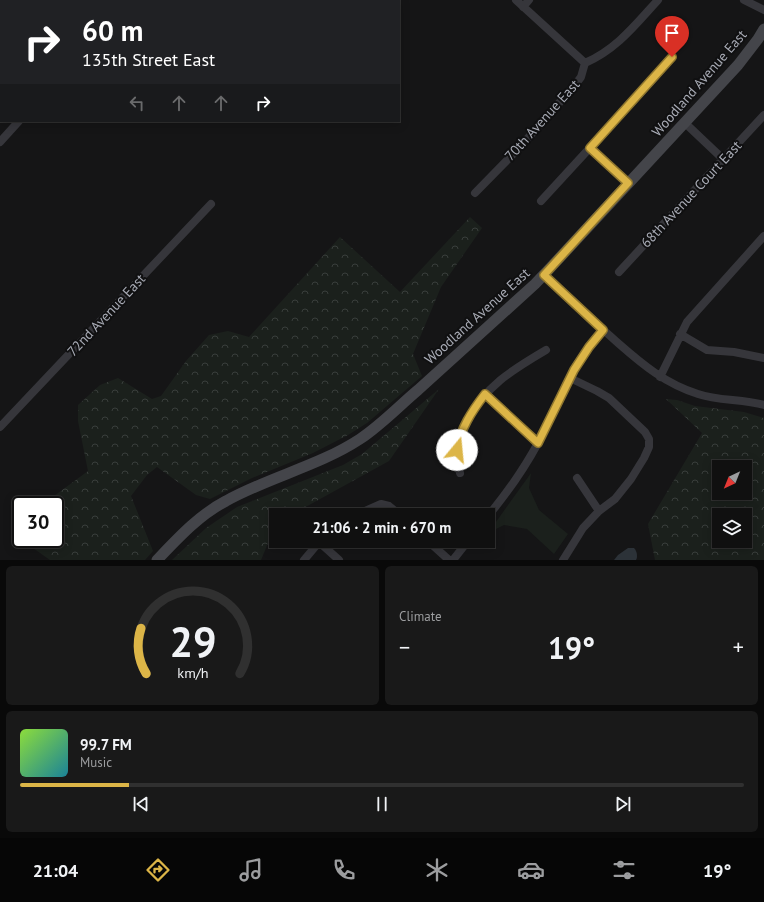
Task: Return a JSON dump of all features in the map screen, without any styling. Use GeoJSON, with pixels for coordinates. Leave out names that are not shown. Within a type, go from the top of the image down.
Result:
{"type":"FeatureCollection","features":[{"type":"Feature","properties":{"kind":"street"},"geometry":{"type":"LineString","coordinates":[[516,0],[585,64]]}},
{"type":"Feature","properties":{"kind":"street"},"geometry":{"type":"LineString","coordinates":[[523,7],[529,0]]}},
{"type":"Feature","properties":{"kind":"street","name":"70th Avenue East"},"geometry":{"type":"LineString","coordinates":[[475,193],[520,147],[575,85],[581,77],[585,64],[620,42],[658,0]]}},
{"type":"Feature","properties":{"kind":"street"},"geometry":{"type":"LineString","coordinates":[[744,0],[764,10]]}},
{"type":"Feature","properties":{"kind":"street","name":"Woodland Avenue East"},"geometry":{"type":"LineString","coordinates":[[157,560],[194,523],[224,501],[253,487],[326,458],[362,438],[393,413],[544,275],[738,65],[764,29]]}},
{"type":"Feature","properties":{"kind":"street"},"geometry":{"type":"LineString","coordinates":[[541,201],[672,57]]}},
{"type":"Feature","properties":{"kind":"street","name":"68th Avenue Court East"},"geometry":{"type":"LineString","coordinates":[[619,272],[764,115]]}},
{"type":"Feature","properties":{"kind":"street"},"geometry":{"type":"LineString","coordinates":[[0,142],[16,122]]}},
{"type":"Feature","properties":{"kind":"street"},"geometry":{"type":"LineString","coordinates":[[685,123],[723,159]]}},
{"type":"Feature","properties":{"kind":"street"},"geometry":{"type":"LineString","coordinates":[[590,148],[628,183]]}},
{"type":"Feature","properties":{"kind":"street","name":"72nd Avenue East"},"geometry":{"type":"LineString","coordinates":[[0,427],[211,204]]}},
{"type":"Feature","properties":{"kind":"street"},"geometry":{"type":"LineString","coordinates":[[660,377],[687,322],[764,236]]}},
{"type":"Feature","properties":{"kind":"street"},"geometry":{"type":"LineString","coordinates":[[544,275],[603,330],[643,365],[660,377],[699,395],[747,401],[764,405]]}},
{"type":"Feature","properties":{"kind":"street"},"geometry":{"type":"LineString","coordinates":[[494,508],[517,478],[538,443],[570,378],[584,355],[603,330]]}},
{"type":"Feature","properties":{"kind":"street"},"geometry":{"type":"LineString","coordinates":[[680,334],[707,350],[734,352],[764,358]]}},
{"type":"Feature","properties":{"kind":"street"},"geometry":{"type":"LineString","coordinates":[[460,473],[457,461],[458,442],[469,417],[485,394],[496,383],[518,366],[546,350]]}},
{"type":"Feature","properties":{"kind":"street"},"geometry":{"type":"LineString","coordinates":[[562,560],[576,537],[599,510],[615,499],[631,480],[644,458],[649,439],[645,432],[613,402],[597,391],[570,378]]}},
{"type":"Feature","properties":{"kind":"street"},"geometry":{"type":"LineString","coordinates":[[485,394],[538,443]]}},
{"type":"Feature","properties":{"kind":"street"},"geometry":{"type":"LineString","coordinates":[[577,478],[599,510]]}},
{"type":"Feature","properties":{"kind":"street"},"geometry":{"type":"LineString","coordinates":[[373,508],[382,504],[391,508]]}},
{"type":"Feature","properties":{"kind":"street"},"geometry":{"type":"LineString","coordinates":[[304,560],[314,548]]}},
{"type":"Feature","properties":{"kind":"street"},"geometry":{"type":"LineString","coordinates":[[326,548],[339,560]]}},
{"type":"Feature","properties":{"kind":"street"},"geometry":{"type":"LineString","coordinates":[[436,548],[449,560]]}},
{"type":"Feature","properties":{"kind":"street"},"geometry":{"type":"LineString","coordinates":[[453,560],[462,548]]}},
{"type":"Feature","properties":{"kind":"green space"},"geometry":{"type":"Polygon","coordinates":[[[470,217],[482,228],[441,287],[413,354],[422,376],[367,423],[348,435],[313,453],[252,478],[210,499],[196,495],[157,467],[147,475],[131,496],[153,551],[145,560],[50,560],[33,548],[64,548],[64,496],[54,496],[88,471],[78,421],[78,405],[100,385],[118,378],[152,399],[161,396],[186,361],[209,335],[228,331],[249,337],[340,237],[400,292],[470,217]]]}},
{"type":"Feature","properties":{"kind":"green space"},"geometry":{"type":"Polygon","coordinates":[[[439,389],[389,461],[304,508],[269,508],[269,541],[261,560],[172,560],[206,528],[237,507],[343,465],[362,454],[439,389]]]}},
{"type":"Feature","properties":{"kind":"green space"},"geometry":{"type":"Polygon","coordinates":[[[666,399],[677,400],[695,406],[744,412],[764,418],[764,560],[655,560],[648,524],[702,433],[666,399]]]}},
{"type":"Feature","properties":{"kind":"green space"},"geometry":{"type":"Polygon","coordinates":[[[531,473],[529,488],[539,510],[568,534],[554,554],[527,529],[504,525],[495,530],[495,523],[531,473]]]}},
{"type":"Feature","properties":{"kind":"shaded area"},"geometry":{"type":"Polygon","coordinates":[[[628,548],[635,549],[637,556],[636,560],[614,560],[618,555],[628,548]]]}},
{"type":"Feature","properties":{"kind":"route"},"geometry":{"type":"LineString","coordinates":[[457,450],[460,434],[474,408],[485,394],[538,443],[574,370],[589,347],[603,330],[544,275],[628,183],[590,148],[672,57]]}}]}
